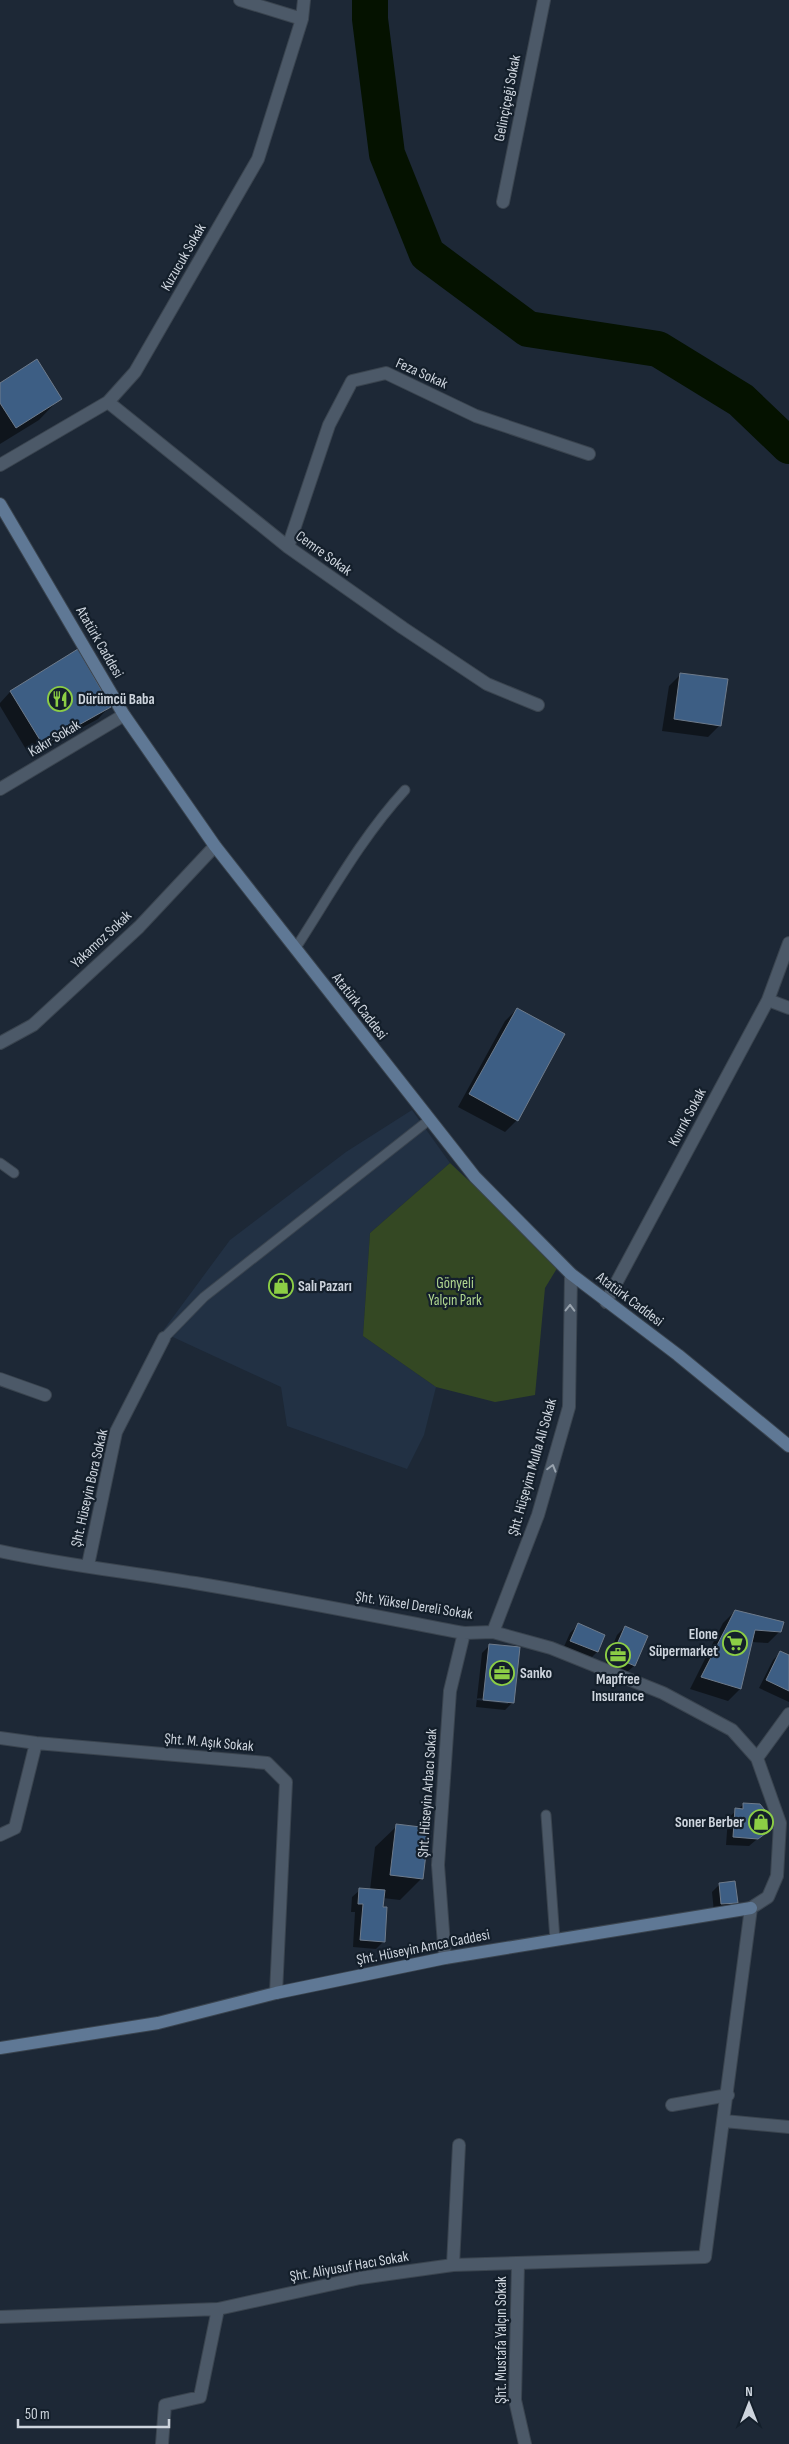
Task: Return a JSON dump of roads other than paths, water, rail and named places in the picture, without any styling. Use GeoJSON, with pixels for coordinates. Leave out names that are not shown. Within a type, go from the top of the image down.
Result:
{"type":"FeatureCollection","features":[{"type":"Feature","properties":{"kind":"main road","name":"Atatürk Caddesi"},"geometry":{"type":"LineString","coordinates":[[0,504],[124,715],[215,846],[475,1177],[571,1274],[678,1354],[789,1446]]}},
{"type":"Feature","properties":{"kind":"main road","name":"Şht. Hüseyin Amca Caddesi"},"geometry":{"type":"LineString","coordinates":[[0,2048],[158,2023],[276,1993],[445,1958],[751,1908]]}},
{"type":"Feature","properties":{"kind":"street"},"geometry":{"type":"LineString","coordinates":[[240,0],[302,19]]}},
{"type":"Feature","properties":{"kind":"street","name":"Kuzucuk Sokak"},"geometry":{"type":"LineString","coordinates":[[0,465],[108,402],[135,372],[258,159],[302,19],[304,0]]}},
{"type":"Feature","properties":{"kind":"street","name":"Gelinçiçeği Sokak"},"geometry":{"type":"LineString","coordinates":[[503,202],[544,0]]}},
{"type":"Feature","properties":{"kind":"street","name":"Feza Sokak"},"geometry":{"type":"LineString","coordinates":[[288,547],[329,425],[352,381],[386,373],[476,416],[589,454]]}},
{"type":"Feature","properties":{"kind":"street","name":"Cemre Sokak"},"geometry":{"type":"LineString","coordinates":[[108,402],[288,547],[403,628],[487,684],[538,704]]}},
{"type":"Feature","properties":{"kind":"street","name":"Kakır Sokak"},"geometry":{"type":"LineString","coordinates":[[0,789],[124,715]]}},
{"type":"Feature","properties":{"kind":"street","name":"Yakamoz Sokak"},"geometry":{"type":"LineString","coordinates":[[0,1043],[33,1025],[139,927],[215,846]]}},
{"type":"Feature","properties":{"kind":"street","name":"Kıvırık Sokak"},"geometry":{"type":"LineString","coordinates":[[606,1302],[768,1000],[789,943]]}},
{"type":"Feature","properties":{"kind":"street"},"geometry":{"type":"LineString","coordinates":[[768,1000],[789,1008]]}},
{"type":"Feature","properties":{"kind":"street","name":"Şht. Hüşeyim Mulla Ali Sokak"},"geometry":{"type":"LineString","coordinates":[[493,1632],[538,1515],[569,1407],[571,1274]]}},
{"type":"Feature","properties":{"kind":"street","name":"Şht. Hüseyin Bora Sokak"},"geometry":{"type":"LineString","coordinates":[[88,1566],[116,1432],[164,1338]]}},
{"type":"Feature","properties":{"kind":"street"},"geometry":{"type":"LineString","coordinates":[[0,1379],[44,1395]]}},
{"type":"Feature","properties":{"kind":"street","name":"Şht. Yüksel Dereli Sokak"},"geometry":{"type":"LineString","coordinates":[[0,1551],[48,1562],[88,1566],[240,1591],[464,1632],[493,1632],[551,1648],[663,1692],[732,1730],[757,1758],[784,1823]]}},
{"type":"Feature","properties":{"kind":"street","name":"Şht. Hüseyin Arbacı Sokak"},"geometry":{"type":"LineString","coordinates":[[445,1958],[438,1865],[450,1692],[464,1632]]}},
{"type":"Feature","properties":{"kind":"street"},"geometry":{"type":"LineString","coordinates":[[757,1758],[789,1714]]}},
{"type":"Feature","properties":{"kind":"street","name":"Şht. M. Aşık Sokak"},"geometry":{"type":"LineString","coordinates":[[0,1738],[36,1743],[267,1763],[286,1782],[276,1993]]}},
{"type":"Feature","properties":{"kind":"street"},"geometry":{"type":"LineString","coordinates":[[0,1836],[15,1828],[36,1743]]}},
{"type":"Feature","properties":{"kind":"street","name":"Şht. Hüseyin Amca Caddesi"},"geometry":{"type":"LineString","coordinates":[[751,1908],[768,1897],[777,1876],[784,1823]]}},
{"type":"Feature","properties":{"kind":"street"},"geometry":{"type":"LineString","coordinates":[[751,1908],[724,2121],[789,2127]]}},
{"type":"Feature","properties":{"kind":"street"},"geometry":{"type":"LineString","coordinates":[[672,2105],[728,2095]]}},
{"type":"Feature","properties":{"kind":"street","name":"Şht. Aliyusuf Hacı Sokak"},"geometry":{"type":"LineString","coordinates":[[0,2317],[218,2309],[360,2278],[453,2265],[705,2257],[724,2121]]}},
{"type":"Feature","properties":{"kind":"street"},"geometry":{"type":"LineString","coordinates":[[453,2265],[459,2145]]}},
{"type":"Feature","properties":{"kind":"street","name":"Şht. Mustafa Yalçın Sokak"},"geometry":{"type":"LineString","coordinates":[[518,2264],[515,2400],[525,2444]]}},
{"type":"Feature","properties":{"kind":"street"},"geometry":{"type":"LineString","coordinates":[[162,2444],[164,2405],[200,2397],[218,2309]]}},
{"type":"Feature","properties":{"kind":"lane"},"geometry":{"type":"LineString","coordinates":[[294,949],[353,858],[384,814],[405,790]]}},
{"type":"Feature","properties":{"kind":"lane"},"geometry":{"type":"LineString","coordinates":[[164,1338],[204,1297],[429,1120]]}},
{"type":"Feature","properties":{"kind":"lane"},"geometry":{"type":"LineString","coordinates":[[0,1163],[14,1173]]}},
{"type":"Feature","properties":{"kind":"lane"},"geometry":{"type":"LineString","coordinates":[[546,1815],[555,1940]]}},
{"type":"Feature","properties":{"kind":"waterway"},"geometry":{"type":"LineString","coordinates":[[370,0],[370,19],[387,154],[427,254],[528,329],[658,349],[741,400],[789,446]]}},
{"type":"Feature","properties":{"kind":"place","name":"Dürümcü Baba"},"geometry":{"type":"Point","coordinates":[60,699]}},
{"type":"Feature","properties":{"kind":"place","name":"Salı Pazarı"},"geometry":{"type":"Point","coordinates":[281,1286]}},
{"type":"Feature","properties":{"kind":"place","name":"Elone Süpermarket"},"geometry":{"type":"Point","coordinates":[735,1643]}},
{"type":"Feature","properties":{"kind":"place","name":"Mapfree Insurance"},"geometry":{"type":"Point","coordinates":[618,1655]}},
{"type":"Feature","properties":{"kind":"place","name":"Sanko"},"geometry":{"type":"Point","coordinates":[502,1673]}},
{"type":"Feature","properties":{"kind":"place","name":"Soner Berber"},"geometry":{"type":"Point","coordinates":[761,1822]}},
{"type":"Feature","properties":{"kind":"park label","name":"Gönyeli Yalçın Park"},"geometry":{"type":"Point","coordinates":[455,1292]}}]}
